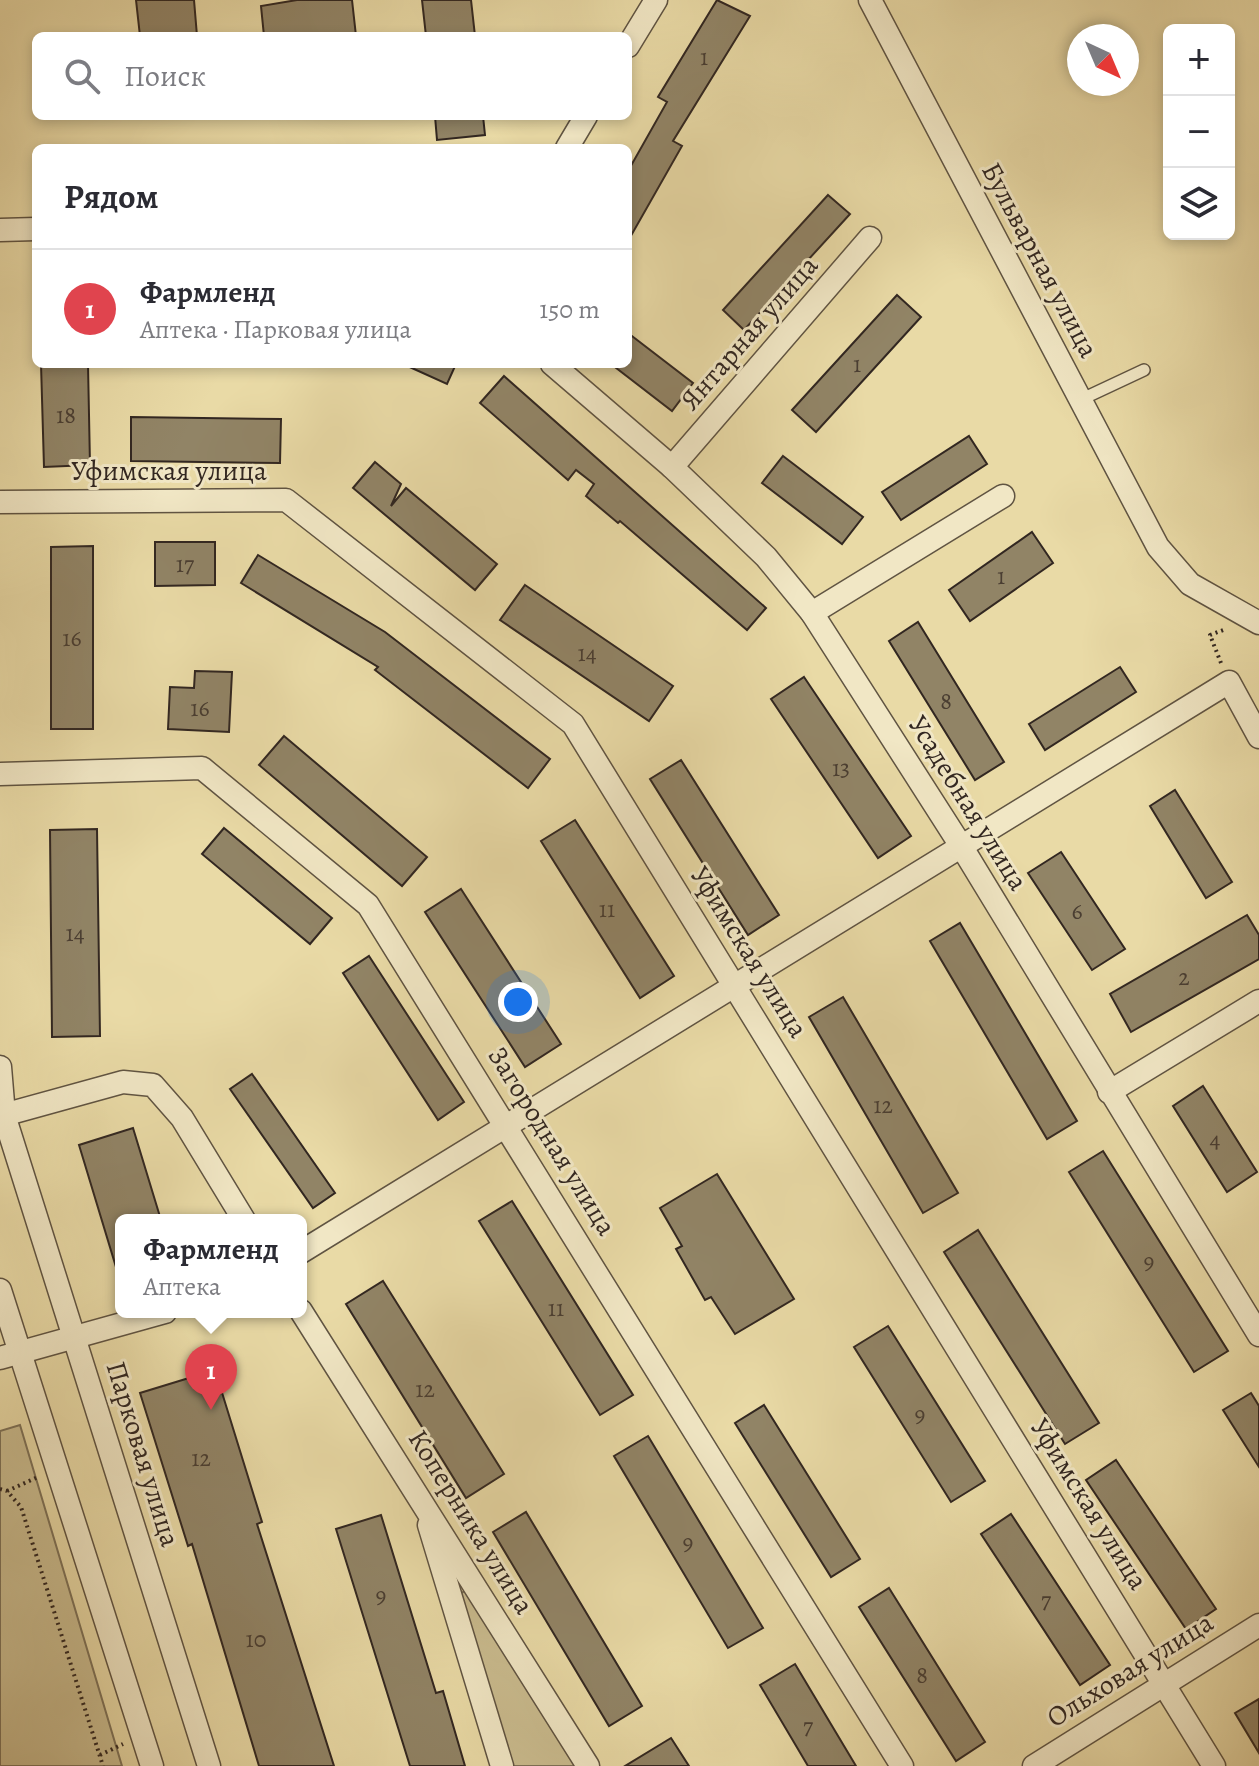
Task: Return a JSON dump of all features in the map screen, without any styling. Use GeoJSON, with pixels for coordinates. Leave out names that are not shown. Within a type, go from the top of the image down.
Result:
{"type":"FeatureCollection","features":[{"type":"Feature","properties":{"kind":"street"},"geometry":{"type":"LineString","coordinates":[[632,39],[656,0]]}},
{"type":"Feature","properties":{"kind":"street","name":"Бульварная улица"},"geometry":{"type":"LineString","coordinates":[[870,0],[1158,547],[1190,584],[1259,623]]}},
{"type":"Feature","properties":{"kind":"street"},"geometry":{"type":"LineString","coordinates":[[569,144],[584,120]]}},
{"type":"Feature","properties":{"kind":"street"},"geometry":{"type":"LineString","coordinates":[[0,230],[32,229]]}},
{"type":"Feature","properties":{"kind":"street","name":"Янтарная улица"},"geometry":{"type":"LineString","coordinates":[[672,467],[870,238]]}},
{"type":"Feature","properties":{"kind":"street","name":"Усадебная улица"},"geometry":{"type":"LineString","coordinates":[[557,368],[672,467],[766,557],[812,613],[963,849],[1109,1092],[1257,1326]]}},
{"type":"Feature","properties":{"kind":"street"},"geometry":{"type":"LineString","coordinates":[[812,613],[1003,496]]}},
{"type":"Feature","properties":{"kind":"street","name":"Уфимская улица"},"geometry":{"type":"LineString","coordinates":[[0,502],[286,500],[573,724],[1214,1766]]}},
{"type":"Feature","properties":{"kind":"street"},"geometry":{"type":"LineString","coordinates":[[307,1248],[963,849],[1229,682],[1259,737]]}},
{"type":"Feature","properties":{"kind":"street","name":"Загородная улица"},"geometry":{"type":"LineString","coordinates":[[0,774],[202,768],[368,905],[509,1126],[902,1766]]}},
{"type":"Feature","properties":{"kind":"street"},"geometry":{"type":"LineString","coordinates":[[1109,1092],[1259,1001]]}},
{"type":"Feature","properties":{"kind":"street","name":"Парковая улица"},"geometry":{"type":"LineString","coordinates":[[0,1067],[2,1115],[76,1339],[209,1766]]}},
{"type":"Feature","properties":{"kind":"street"},"geometry":{"type":"LineString","coordinates":[[2,1115],[123,1082],[153,1085],[182,1118],[240,1214]]}},
{"type":"Feature","properties":{"kind":"street"},"geometry":{"type":"LineString","coordinates":[[0,1290],[23,1353],[152,1766]]}},
{"type":"Feature","properties":{"kind":"street"},"geometry":{"type":"LineString","coordinates":[[0,1358],[145,1318]]}},
{"type":"Feature","properties":{"kind":"street","name":"Коперника улица"},"geometry":{"type":"LineString","coordinates":[[306,1318],[588,1766]]}},
{"type":"Feature","properties":{"kind":"street"},"geometry":{"type":"LineString","coordinates":[[421,1497],[502,1766]]}},
{"type":"Feature","properties":{"kind":"street","name":"Ольховая улица"},"geometry":{"type":"LineString","coordinates":[[1034,1766],[1259,1625]]}},
{"type":"Feature","properties":{"kind":"lane"},"geometry":{"type":"LineString","coordinates":[[1080,400],[1144,370]]}},
{"type":"Feature","properties":{"kind":"path"},"geometry":{"type":"LineString","coordinates":[[7,1491],[59,1467]]}},
{"type":"Feature","properties":{"kind":"path"},"geometry":{"type":"LineString","coordinates":[[0,1489],[7,1491],[21,1507],[103,1766]]}},
{"type":"Feature","properties":{"kind":"shaded area"},"geometry":{"type":"Polygon","coordinates":[[[20,1425],[122,1766],[0,1766],[0,1431],[20,1425]]]}},
{"type":"Feature","properties":{"kind":"shaded area"},"geometry":{"type":"Polygon","coordinates":[[[467,1590],[579,1766],[512,1766],[461,1593],[467,1590]]]}},
{"type":"Feature","properties":{"kind":"building"},"geometry":{"type":"Polygon","coordinates":[[[136,0],[194,0],[197,32],[140,32],[136,0]]]}},
{"type":"Feature","properties":{"kind":"building"},"geometry":{"type":"Polygon","coordinates":[[[297,0],[352,0],[356,32],[264,32],[261,6],[297,0]]]}},
{"type":"Feature","properties":{"kind":"building"},"geometry":{"type":"Polygon","coordinates":[[[422,0],[471,0],[475,32],[426,32],[422,0]]]}},
{"type":"Feature","properties":{"kind":"building"},"geometry":{"type":"Polygon","coordinates":[[[717,0],[750,16],[673,141],[682,146],[632,234],[632,164],[667,102],[658,97],[717,0]]]}},
{"type":"Feature","properties":{"kind":"building"},"geometry":{"type":"Polygon","coordinates":[[[435,120],[483,120],[485,135],[437,140],[435,120]]]}},
{"type":"Feature","properties":{"kind":"building"},"geometry":{"type":"Polygon","coordinates":[[[828,195],[850,214],[744,330],[723,310],[828,195]]]}},
{"type":"Feature","properties":{"kind":"building"},"geometry":{"type":"Polygon","coordinates":[[[897,295],[921,317],[816,432],[792,410],[897,295]]]}},
{"type":"Feature","properties":{"kind":"building"},"geometry":{"type":"Polygon","coordinates":[[[632,336],[693,383],[672,411],[616,368],[632,368],[632,336]]]}},
{"type":"Feature","properties":{"kind":"building"},"geometry":{"type":"Polygon","coordinates":[[[41,368],[88,368],[90,465],[44,467],[41,368]]]}},
{"type":"Feature","properties":{"kind":"building"},"geometry":{"type":"Polygon","coordinates":[[[412,368],[454,368],[447,384],[412,368]]]}},
{"type":"Feature","properties":{"kind":"building"},"geometry":{"type":"Polygon","coordinates":[[[504,376],[766,608],[747,630],[620,521],[618,523],[586,496],[594,484],[576,470],[568,480],[480,403],[504,376]]]}},
{"type":"Feature","properties":{"kind":"building"},"geometry":{"type":"Polygon","coordinates":[[[131,417],[281,419],[280,463],[131,461],[131,417]]]}},
{"type":"Feature","properties":{"kind":"building"},"geometry":{"type":"Polygon","coordinates":[[[969,436],[987,464],[901,520],[882,492],[969,436]]]}},
{"type":"Feature","properties":{"kind":"building"},"geometry":{"type":"Polygon","coordinates":[[[783,456],[863,517],[842,544],[762,483],[783,456]]]}},
{"type":"Feature","properties":{"kind":"building"},"geometry":{"type":"Polygon","coordinates":[[[375,462],[401,484],[391,506],[406,488],[497,564],[475,590],[353,488],[375,462]]]}},
{"type":"Feature","properties":{"kind":"building"},"geometry":{"type":"Polygon","coordinates":[[[1032,532],[1053,563],[970,621],[949,590],[1032,532]]]}},
{"type":"Feature","properties":{"kind":"building"},"geometry":{"type":"Polygon","coordinates":[[[155,542],[215,542],[215,585],[155,586],[155,542]]]}},
{"type":"Feature","properties":{"kind":"building"},"geometry":{"type":"Polygon","coordinates":[[[93,546],[93,729],[51,729],[51,547],[93,546]]]}},
{"type":"Feature","properties":{"kind":"building"},"geometry":{"type":"Polygon","coordinates":[[[258,555],[385,632],[550,759],[528,788],[375,670],[378,667],[241,583],[258,555]]]}},
{"type":"Feature","properties":{"kind":"building"},"geometry":{"type":"Polygon","coordinates":[[[525,585],[673,686],[649,721],[500,620],[525,585]]]}},
{"type":"Feature","properties":{"kind":"building"},"geometry":{"type":"Polygon","coordinates":[[[918,622],[1004,762],[975,780],[889,641],[918,622]]]}},
{"type":"Feature","properties":{"kind":"building"},"geometry":{"type":"Polygon","coordinates":[[[1120,667],[1136,692],[1045,750],[1029,724],[1120,667]]]}},
{"type":"Feature","properties":{"kind":"building"},"geometry":{"type":"Polygon","coordinates":[[[195,671],[232,672],[229,732],[168,729],[170,687],[194,688],[195,671]]]}},
{"type":"Feature","properties":{"kind":"building"},"geometry":{"type":"Polygon","coordinates":[[[804,677],[911,836],[878,858],[771,699],[804,677]]]}},
{"type":"Feature","properties":{"kind":"building"},"geometry":{"type":"Polygon","coordinates":[[[284,736],[427,857],[402,886],[259,765],[284,736]]]}},
{"type":"Feature","properties":{"kind":"building"},"geometry":{"type":"Polygon","coordinates":[[[681,760],[779,915],[748,935],[650,779],[681,760]]]}},
{"type":"Feature","properties":{"kind":"building"},"geometry":{"type":"Polygon","coordinates":[[[1175,790],[1232,882],[1206,898],[1150,806],[1175,790]]]}},
{"type":"Feature","properties":{"kind":"building"},"geometry":{"type":"Polygon","coordinates":[[[575,820],[674,976],[640,998],[541,841],[575,820]]]}},
{"type":"Feature","properties":{"kind":"building"},"geometry":{"type":"Polygon","coordinates":[[[224,828],[332,918],[310,944],[202,854],[224,828]]]}},
{"type":"Feature","properties":{"kind":"building"},"geometry":{"type":"Polygon","coordinates":[[[97,829],[100,1036],[52,1037],[50,830],[97,829]]]}},
{"type":"Feature","properties":{"kind":"building"},"geometry":{"type":"Polygon","coordinates":[[[1061,852],[1125,949],[1092,970],[1028,873],[1061,852]]]}},
{"type":"Feature","properties":{"kind":"building"},"geometry":{"type":"Polygon","coordinates":[[[461,889],[561,1044],[525,1067],[425,912],[461,889]]]}},
{"type":"Feature","properties":{"kind":"building"},"geometry":{"type":"Polygon","coordinates":[[[1247,915],[1259,935],[1259,959],[1131,1032],[1110,994],[1247,915]]]}},
{"type":"Feature","properties":{"kind":"building"},"geometry":{"type":"Polygon","coordinates":[[[960,923],[1077,1121],[1047,1139],[930,941],[960,923]]]}},
{"type":"Feature","properties":{"kind":"building"},"geometry":{"type":"Polygon","coordinates":[[[369,956],[464,1102],[438,1120],[343,973],[369,956]]]}},
{"type":"Feature","properties":{"kind":"building"},"geometry":{"type":"Polygon","coordinates":[[[843,997],[958,1193],[923,1213],[809,1017],[843,997]]]}},
{"type":"Feature","properties":{"kind":"building"},"geometry":{"type":"Polygon","coordinates":[[[252,1074],[335,1193],[313,1208],[230,1089],[252,1074]]]}},
{"type":"Feature","properties":{"kind":"building"},"geometry":{"type":"Polygon","coordinates":[[[1203,1086],[1257,1172],[1227,1192],[1173,1106],[1203,1086]]]}},
{"type":"Feature","properties":{"kind":"building"},"geometry":{"type":"Polygon","coordinates":[[[133,1128],[159,1214],[115,1214],[115,1264],[79,1145],[133,1128]]]}},
{"type":"Feature","properties":{"kind":"building"},"geometry":{"type":"Polygon","coordinates":[[[1103,1151],[1228,1351],[1194,1372],[1069,1172],[1103,1151]]]}},
{"type":"Feature","properties":{"kind":"building"},"geometry":{"type":"Polygon","coordinates":[[[717,1174],[794,1299],[735,1334],[711,1297],[705,1300],[676,1249],[682,1246],[660,1208],[717,1174]]]}},
{"type":"Feature","properties":{"kind":"building"},"geometry":{"type":"Polygon","coordinates":[[[512,1201],[633,1395],[600,1415],[479,1221],[512,1201]]]}},
{"type":"Feature","properties":{"kind":"building"},"geometry":{"type":"Polygon","coordinates":[[[978,1230],[1099,1423],[1065,1444],[944,1252],[978,1230]]]}},
{"type":"Feature","properties":{"kind":"building"},"geometry":{"type":"Polygon","coordinates":[[[383,1281],[504,1474],[466,1498],[346,1304],[383,1281]]]}},
{"type":"Feature","properties":{"kind":"building"},"geometry":{"type":"Polygon","coordinates":[[[888,1326],[985,1481],[951,1502],[854,1347],[888,1326]]]}},
{"type":"Feature","properties":{"kind":"building"},"geometry":{"type":"Polygon","coordinates":[[[215,1370],[262,1522],[257,1524],[334,1766],[259,1766],[192,1544],[188,1546],[140,1393],[215,1370]]]}},
{"type":"Feature","properties":{"kind":"building"},"geometry":{"type":"Polygon","coordinates":[[[1251,1393],[1259,1406],[1259,1467],[1223,1410],[1251,1393]]]}},
{"type":"Feature","properties":{"kind":"building"},"geometry":{"type":"Polygon","coordinates":[[[764,1405],[860,1559],[831,1577],[735,1423],[764,1405]]]}},
{"type":"Feature","properties":{"kind":"building"},"geometry":{"type":"Polygon","coordinates":[[[648,1436],[763,1628],[728,1648],[614,1456],[648,1436]]]}},
{"type":"Feature","properties":{"kind":"building"},"geometry":{"type":"Polygon","coordinates":[[[1116,1460],[1216,1609],[1186,1629],[1086,1480],[1116,1460]]]}},
{"type":"Feature","properties":{"kind":"building"},"geometry":{"type":"Polygon","coordinates":[[[526,1512],[642,1706],[609,1726],[493,1532],[526,1512]]]}},
{"type":"Feature","properties":{"kind":"building"},"geometry":{"type":"Polygon","coordinates":[[[1011,1514],[1110,1665],[1080,1685],[981,1534],[1011,1514]]]}},
{"type":"Feature","properties":{"kind":"building"},"geometry":{"type":"Polygon","coordinates":[[[381,1515],[436,1693],[443,1691],[465,1766],[410,1766],[336,1529],[381,1515]]]}},
{"type":"Feature","properties":{"kind":"building"},"geometry":{"type":"Polygon","coordinates":[[[889,1588],[985,1742],[956,1761],[859,1607],[889,1588]]]}},
{"type":"Feature","properties":{"kind":"building"},"geometry":{"type":"Polygon","coordinates":[[[795,1664],[856,1766],[808,1766],[760,1685],[795,1664]]]}},
{"type":"Feature","properties":{"kind":"building"},"geometry":{"type":"Polygon","coordinates":[[[1259,1699],[1259,1753],[1235,1713],[1259,1699]]]}},
{"type":"Feature","properties":{"kind":"building"},"geometry":{"type":"Polygon","coordinates":[[[671,1738],[689,1766],[625,1766],[671,1738]]]}},
{"type":"Feature","properties":{"kind":"place","name":"Фармленд"},"geometry":{"type":"Point","coordinates":[211,1410]}}]}
